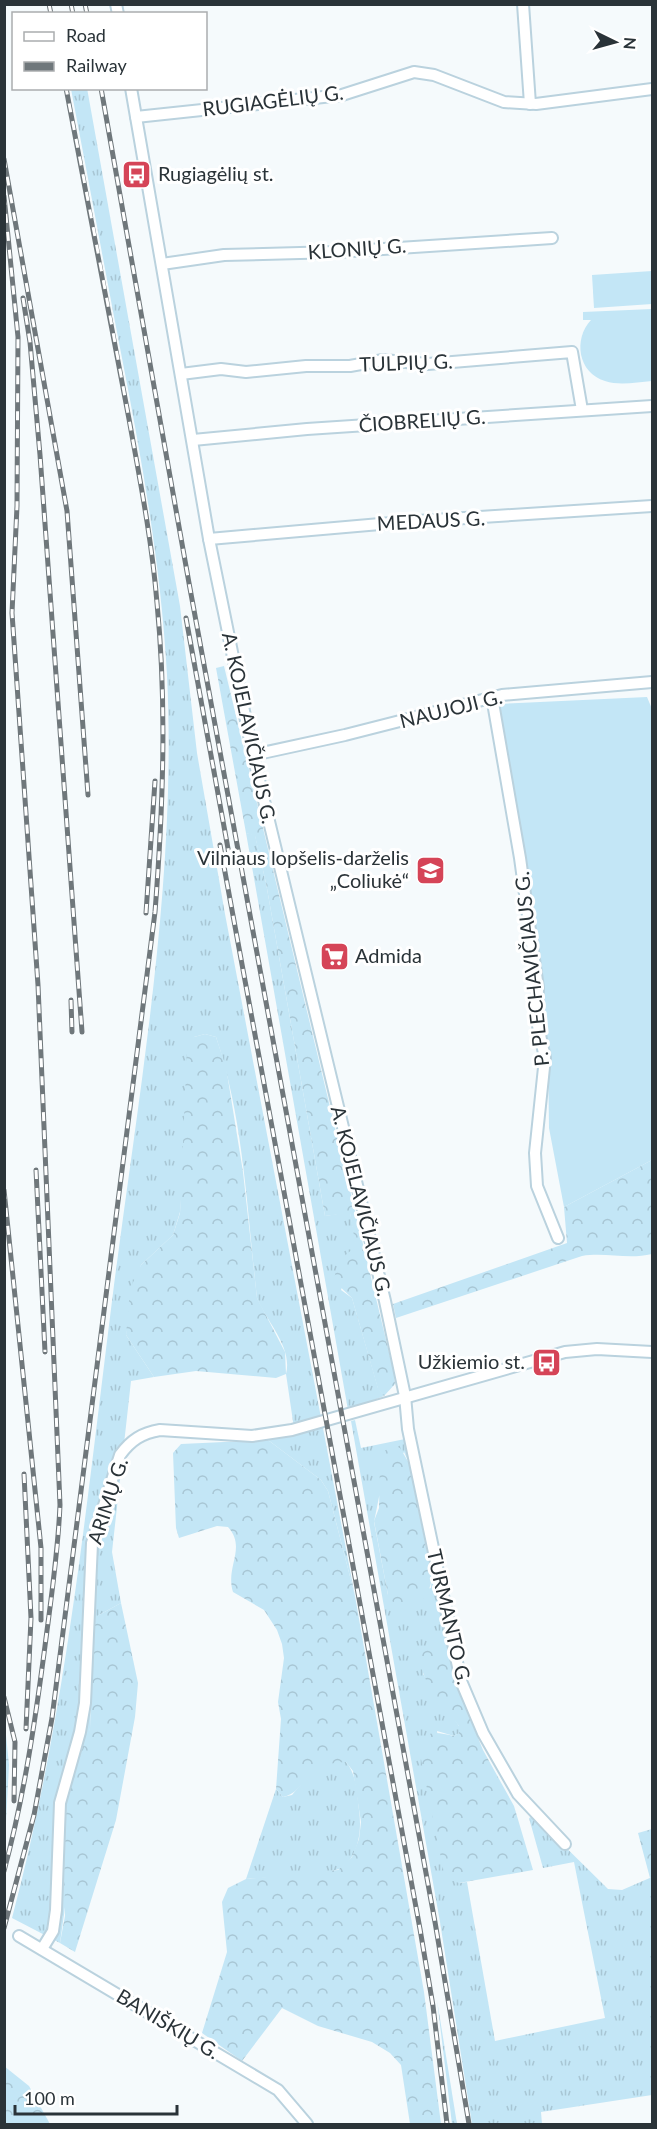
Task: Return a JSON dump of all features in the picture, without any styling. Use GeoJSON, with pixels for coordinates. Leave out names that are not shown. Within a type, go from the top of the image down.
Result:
{"type":"FeatureCollection","features":[{"type":"Feature","properties":{"kind":"street"},"geometry":{"type":"LineString","coordinates":[[523,4],[530,104]]}},
{"type":"Feature","properties":{"kind":"street","name":"RUGIAGĖLIŲ G."},"geometry":{"type":"LineString","coordinates":[[136,117],[342,95],[414,72],[434,75],[504,102],[530,104],[652,89]]}},
{"type":"Feature","properties":{"kind":"street","name":"A. KOJELAVIČIAUS G."},"geometry":{"type":"LineString","coordinates":[[131,90],[209,539],[254,755],[385,1301],[405,1396]]}},
{"type":"Feature","properties":{"kind":"street","name":"KLONIŲ G."},"geometry":{"type":"LineString","coordinates":[[162,264],[224,255],[337,252],[552,238]]}},
{"type":"Feature","properties":{"kind":"street","name":"TULPIŲ G."},"geometry":{"type":"LineString","coordinates":[[181,374],[215,369],[246,372],[306,366],[350,366],[383,360],[428,363],[572,352],[582,410]]}},
{"type":"Feature","properties":{"kind":"street","name":"ČIOBRELIŲ G."},"geometry":{"type":"LineString","coordinates":[[193,440],[307,429],[652,406]]}},
{"type":"Feature","properties":{"kind":"street","name":"MEDAUS G."},"geometry":{"type":"LineString","coordinates":[[209,539],[403,522],[652,506]]}},
{"type":"Feature","properties":{"kind":"street","name":"NAUJOJI G."},"geometry":{"type":"LineString","coordinates":[[254,755],[345,735],[492,697],[652,682]]}},
{"type":"Feature","properties":{"kind":"street","name":"P. PLECHAVIČIAUS G."},"geometry":{"type":"LineString","coordinates":[[492,697],[520,858],[538,988],[537,1021],[545,1058],[535,1153],[537,1186],[558,1238]]}},
{"type":"Feature","properties":{"kind":"street","name":"ARIMŲ G."},"geometry":{"type":"LineString","coordinates":[[42,1949],[53,1930],[56,1910],[60,1803],[80,1732],[85,1703],[92,1543],[120,1455],[136,1438],[148,1432],[197,1431],[252,1436],[327,1421],[405,1396],[565,1352],[597,1348],[652,1352]]}},
{"type":"Feature","properties":{"kind":"street","name":"TURMANTO G."},"geometry":{"type":"LineString","coordinates":[[405,1396],[408,1429],[461,1681],[483,1733],[518,1794],[550,1825],[565,1844]]}},
{"type":"Feature","properties":{"kind":"street","name":"BANIŠKIŲ G."},"geometry":{"type":"LineString","coordinates":[[19,1936],[278,2090],[307,2124]]}},
{"type":"Feature","properties":{"kind":"green space"},"geometry":{"type":"Polygon","coordinates":[[[71,90],[87,90],[180,606],[197,753],[225,914],[355,1596],[328,1491],[321,1480],[268,1440],[295,1435],[286,1374],[286,1354],[257,1298],[239,1133],[216,1037],[205,1034],[194,1037],[180,1212],[173,1235],[141,1265],[126,1335],[154,1377],[131,1381],[112,1552],[121,1603],[99,1615],[91,1634],[90,1728],[60,1943],[12,1918],[47,1762],[74,1603],[145,1057],[167,828],[169,752],[164,634],[150,513],[71,90]]]}},
{"type":"Feature","properties":{"kind":"green space"},"geometry":{"type":"Polygon","coordinates":[[[652,271],[652,304],[594,308],[592,275],[652,271]]]}},
{"type":"Feature","properties":{"kind":"green space"},"geometry":{"type":"Polygon","coordinates":[[[652,309],[652,381],[617,383],[605,381],[589,371],[581,355],[580,346],[585,328],[591,320],[583,320],[583,312],[652,309]]]}},
{"type":"Feature","properties":{"kind":"green space"},"geometry":{"type":"Polygon","coordinates":[[[224,666],[394,1373],[395,1384],[384,1396],[378,1389],[352,1298],[334,1281],[340,1261],[356,1247],[350,1213],[325,1216],[266,883],[255,836],[246,833],[216,668],[224,666]]]}},
{"type":"Feature","properties":{"kind":"green space"},"geometry":{"type":"Polygon","coordinates":[[[647,697],[652,709],[652,1160],[564,1207],[549,1128],[548,1051],[541,1022],[540,981],[500,704],[647,697]]]}},
{"type":"Feature","properties":{"kind":"green space"},"geometry":{"type":"Polygon","coordinates":[[[246,833],[255,835],[266,883],[325,1216],[350,1212],[357,1248],[341,1290],[352,1298],[378,1388],[384,1396],[348,1410],[246,833]]]}},
{"type":"Feature","properties":{"kind":"green space"},"geometry":{"type":"Polygon","coordinates":[[[205,1034],[216,1037],[226,1067],[243,1172],[257,1298],[285,1352],[286,1374],[276,1378],[196,1371],[154,1377],[126,1335],[130,1289],[141,1265],[173,1235],[180,1213],[187,1049],[194,1037],[205,1034]]]}},
{"type":"Feature","properties":{"kind":"green space"},"geometry":{"type":"Polygon","coordinates":[[[652,1160],[652,1254],[582,1256],[396,1318],[393,1304],[567,1243],[564,1207],[652,1160]]]}},
{"type":"Feature","properties":{"kind":"green space"},"geometry":{"type":"Polygon","coordinates":[[[355,1420],[361,1448],[405,1439],[409,1463],[404,1452],[379,1497],[374,1522],[388,1595],[431,1588],[432,1576],[448,1645],[428,1645],[423,1674],[459,1726],[459,1733],[454,1736],[437,1731],[459,1883],[467,1882],[495,2041],[605,2018],[574,1862],[543,1868],[529,1818],[534,1816],[608,1889],[622,1890],[652,1877],[652,2095],[541,2112],[542,2124],[472,2124],[440,1922],[351,1421],[355,1420]]]}},
{"type":"Feature","properties":{"kind":"green space"},"geometry":{"type":"Polygon","coordinates":[[[268,1440],[321,1480],[328,1491],[355,1596],[424,1992],[441,2124],[410,2124],[401,2065],[390,2053],[372,2042],[318,2026],[282,2008],[242,2061],[202,2033],[227,1952],[222,1902],[228,1888],[246,1879],[338,1870],[352,1857],[359,1839],[361,1822],[353,1771],[346,1762],[321,1767],[291,1794],[283,1797],[276,1789],[281,1719],[278,1702],[284,1658],[277,1630],[264,1610],[233,1592],[231,1583],[236,1543],[228,1527],[217,1526],[179,1538],[176,1528],[173,1453],[181,1444],[268,1440]]]}},
{"type":"Feature","properties":{"kind":"green space"},"geometry":{"type":"Polygon","coordinates":[[[391,1446],[400,1448],[409,1463],[432,1576],[427,1594],[413,1606],[393,1602],[388,1595],[374,1521],[379,1508],[380,1460],[382,1453],[391,1446]]]}},
{"type":"Feature","properties":{"kind":"green space"},"geometry":{"type":"Polygon","coordinates":[[[121,1603],[138,1683],[135,1717],[116,1820],[75,1952],[60,1943],[65,1916],[64,1821],[66,1805],[90,1728],[93,1621],[99,1615],[121,1603]]]}},
{"type":"Feature","properties":{"kind":"green space"},"geometry":{"type":"Polygon","coordinates":[[[428,1645],[448,1645],[471,1721],[483,1750],[514,1806],[533,1870],[459,1883],[445,1878],[420,1754],[427,1736],[441,1733],[454,1736],[459,1733],[459,1726],[433,1692],[423,1672],[420,1652],[428,1645]]]}},
{"type":"Feature","properties":{"kind":"green space"},"geometry":{"type":"Polygon","coordinates":[[[5,1725],[9,1765],[5,1841],[5,1725]]]}},
{"type":"Feature","properties":{"kind":"green space"},"geometry":{"type":"Polygon","coordinates":[[[332,1762],[346,1762],[356,1785],[360,1826],[358,1843],[351,1858],[346,1864],[333,1871],[246,1879],[276,1789],[283,1797],[292,1795],[313,1770],[332,1762]]]}},
{"type":"Feature","properties":{"kind":"green space"},"geometry":{"type":"Polygon","coordinates":[[[652,1829],[652,1877],[650,1878],[638,1833],[652,1829]]]}},
{"type":"Feature","properties":{"kind":"green space"},"geometry":{"type":"Polygon","coordinates":[[[437,2000],[457,2124],[452,2124],[437,2000]]]}},
{"type":"Feature","properties":{"kind":"green space"},"geometry":{"type":"Polygon","coordinates":[[[4,2066],[29,2086],[50,2124],[5,2124],[4,2066]]]}},
{"type":"Feature","properties":{"kind":"railway"},"geometry":{"type":"LineString","coordinates":[[49,4],[51,12]]}},
{"type":"Feature","properties":{"kind":"railway"},"geometry":{"type":"LineString","coordinates":[[71,4],[73,12]]}},
{"type":"Feature","properties":{"kind":"railway"},"geometry":{"type":"LineString","coordinates":[[85,4],[87,12]]}},
{"type":"Feature","properties":{"kind":"railway"},"geometry":{"type":"LineString","coordinates":[[4,1928],[34,1815],[52,1718],[155,912],[162,796],[162,680],[152,557],[66,90]]}},
{"type":"Feature","properties":{"kind":"railway"},"geometry":{"type":"LineString","coordinates":[[101,90],[189,583],[435,1922],[469,2124]]}},
{"type":"Feature","properties":{"kind":"railway"},"geometry":{"type":"LineString","coordinates":[[4,159],[67,511],[88,795]]}},
{"type":"Feature","properties":{"kind":"railway"},"geometry":{"type":"LineString","coordinates":[[4,196],[18,337],[17,506],[12,613],[38,985],[60,1505],[54,1576],[33,1731],[4,1871]]}},
{"type":"Feature","properties":{"kind":"railway"},"geometry":{"type":"LineString","coordinates":[[23,298],[30,342],[40,455],[82,1032]]}},
{"type":"Feature","properties":{"kind":"railway"},"geometry":{"type":"LineString","coordinates":[[186,618],[229,854]]}},
{"type":"Feature","properties":{"kind":"railway"},"geometry":{"type":"LineString","coordinates":[[146,913],[155,781]]}},
{"type":"Feature","properties":{"kind":"railway"},"geometry":{"type":"LineString","coordinates":[[220,845],[420,1929],[433,2006],[447,2124]]}},
{"type":"Feature","properties":{"kind":"railway"},"geometry":{"type":"LineString","coordinates":[[71,1000],[72,1032]]}},
{"type":"Feature","properties":{"kind":"railway"},"geometry":{"type":"LineString","coordinates":[[36,1170],[45,1352]]}},
{"type":"Feature","properties":{"kind":"railway"},"geometry":{"type":"LineString","coordinates":[[4,1190],[41,1548],[41,1620]]}},
{"type":"Feature","properties":{"kind":"railway"},"geometry":{"type":"LineString","coordinates":[[24,1474],[31,1618],[26,1729]]}},
{"type":"Feature","properties":{"kind":"railway"},"geometry":{"type":"LineString","coordinates":[[4,1697],[15,1742],[14,1801]]}},
{"type":"Feature","properties":{"kind":"place","name":"Rugiagėlių st."},"geometry":{"type":"Point","coordinates":[137,174]}},
{"type":"Feature","properties":{"kind":"place","name":"Vilniaus lopšelis-darželis „Coliukė“"},"geometry":{"type":"Point","coordinates":[430,870]}},
{"type":"Feature","properties":{"kind":"place","name":"Admida"},"geometry":{"type":"Point","coordinates":[334,956]}},
{"type":"Feature","properties":{"kind":"place","name":"Užkiemio st."},"geometry":{"type":"Point","coordinates":[546,1362]}}]}
